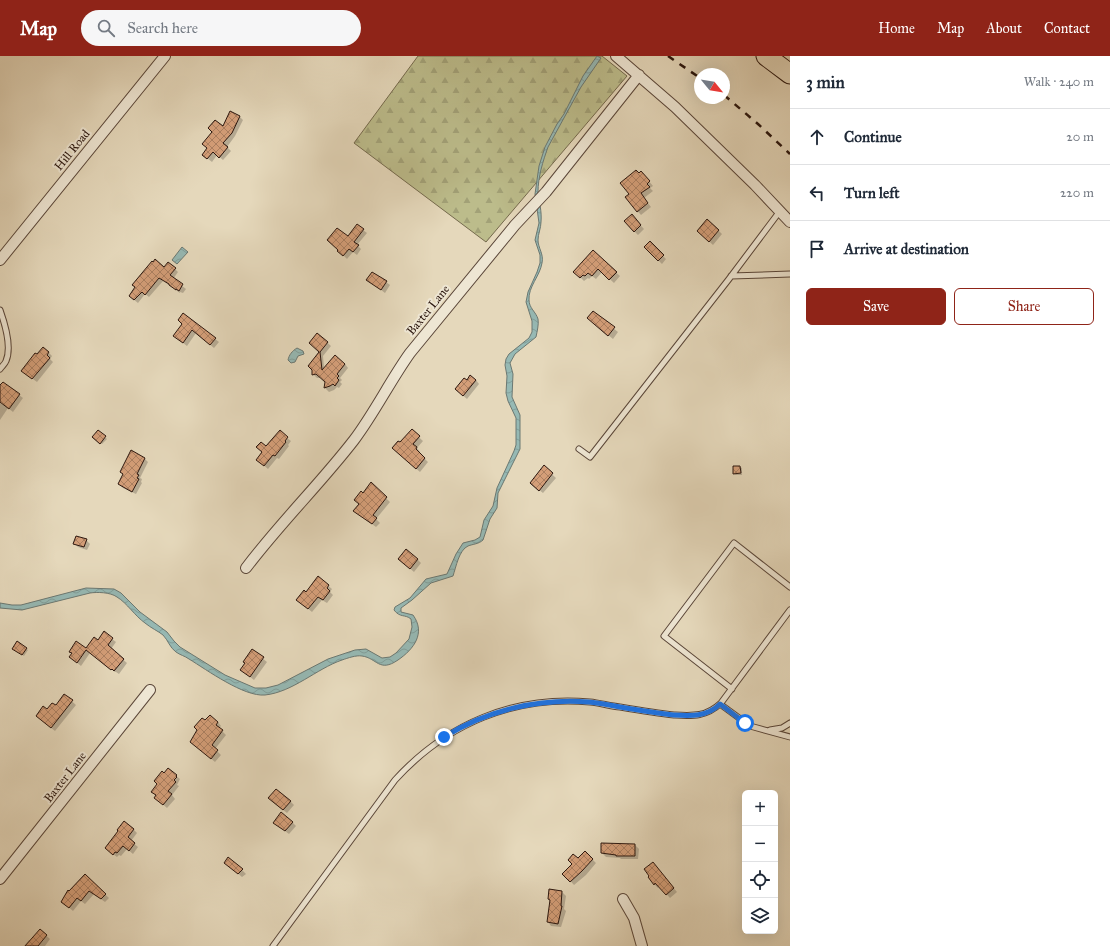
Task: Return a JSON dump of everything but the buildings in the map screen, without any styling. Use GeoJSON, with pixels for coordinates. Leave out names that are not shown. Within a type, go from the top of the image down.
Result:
{"type":"FeatureCollection","features":[{"type":"Feature","properties":{"kind":"highway"},"geometry":{"type":"LineString","coordinates":[[766,56],[790,74]]}},
{"type":"Feature","properties":{"kind":"street","name":"Hill Road"},"geometry":{"type":"LineString","coordinates":[[0,260],[165,56]]}},
{"type":"Feature","properties":{"kind":"street"},"geometry":{"type":"LineString","coordinates":[[616,56],[675,107],[790,222]]}},
{"type":"Feature","properties":{"kind":"street","name":"Baxter Lane"},"geometry":{"type":"LineString","coordinates":[[246,568],[281,524],[316,487],[354,440],[366,424],[410,353],[515,225],[541,198],[639,75]]}},
{"type":"Feature","properties":{"kind":"street","name":"Baxter Lane"},"geometry":{"type":"LineString","coordinates":[[0,879],[150,690]]}},
{"type":"Feature","properties":{"kind":"street"},"geometry":{"type":"LineString","coordinates":[[623,899],[634,918],[642,946]]}},
{"type":"Feature","properties":{"kind":"lane"},"geometry":{"type":"LineString","coordinates":[[579,449],[590,457],[780,211]]}},
{"type":"Feature","properties":{"kind":"lane"},"geometry":{"type":"LineString","coordinates":[[731,276],[790,274]]}},
{"type":"Feature","properties":{"kind":"lane"},"geometry":{"type":"LineString","coordinates":[[0,310],[7,331],[8,348],[6,361],[0,369]]}},
{"type":"Feature","properties":{"kind":"lane"},"geometry":{"type":"LineString","coordinates":[[732,689],[664,636],[734,543],[790,587]]}},
{"type":"Feature","properties":{"kind":"lane"},"geometry":{"type":"LineString","coordinates":[[273,946],[394,780],[411,762],[434,743],[464,725],[489,715],[522,706],[546,702],[591,702],[688,716],[707,713],[720,704],[790,610]]}},
{"type":"Feature","properties":{"kind":"lane"},"geometry":{"type":"LineString","coordinates":[[720,704],[750,726],[790,737]]}},
{"type":"Feature","properties":{"kind":"lane"},"geometry":{"type":"LineString","coordinates":[[768,731],[782,728],[790,724]]}},
{"type":"Feature","properties":{"kind":"green space"},"geometry":{"type":"Polygon","coordinates":[[[418,56],[602,56],[627,76],[486,242],[354,143],[418,56]]]}},
{"type":"Feature","properties":{"kind":"water"},"geometry":{"type":"Polygon","coordinates":[[[597,56],[601,58],[581,87],[548,147],[540,175],[538,192],[541,210],[541,224],[538,240],[542,260],[541,268],[529,295],[530,305],[538,319],[538,328],[536,337],[515,354],[510,363],[513,374],[512,397],[520,415],[520,449],[498,493],[497,508],[490,519],[483,540],[468,546],[462,551],[453,576],[431,583],[401,608],[401,612],[413,615],[417,622],[418,628],[418,634],[413,646],[404,656],[392,664],[386,665],[378,664],[367,657],[352,657],[332,664],[285,690],[265,695],[256,694],[247,692],[226,682],[176,652],[163,635],[141,620],[128,606],[114,595],[107,593],[90,593],[22,610],[0,608],[0,603],[21,605],[86,588],[114,589],[121,593],[140,612],[167,632],[180,647],[225,675],[255,688],[266,688],[278,685],[328,659],[355,650],[366,649],[382,658],[390,657],[396,653],[409,639],[412,627],[411,619],[396,612],[394,610],[395,607],[410,598],[426,579],[447,574],[463,543],[480,537],[484,520],[493,506],[497,488],[514,451],[516,445],[516,418],[506,393],[507,376],[505,365],[509,354],[529,338],[532,332],[532,321],[526,302],[528,292],[540,263],[540,255],[535,240],[539,223],[535,194],[539,166],[545,147],[557,124],[564,114],[583,76],[597,56]]]}},
{"type":"Feature","properties":{"kind":"water"},"geometry":{"type":"Polygon","coordinates":[[[182,247],[188,252],[177,264],[172,260],[182,247]]]}},
{"type":"Feature","properties":{"kind":"water"},"geometry":{"type":"Polygon","coordinates":[[[297,348],[303,351],[304,354],[298,356],[295,362],[291,363],[288,360],[289,356],[297,348]]]}},
{"type":"Feature","properties":{"kind":"railway"},"geometry":{"type":"LineString","coordinates":[[668,56],[694,74]]}},
{"type":"Feature","properties":{"kind":"railway"},"geometry":{"type":"LineString","coordinates":[[730,100],[790,154]]}},
{"type":"Feature","properties":{"kind":"route"},"geometry":{"type":"LineString","coordinates":[[444,737],[464,725],[489,715],[522,706],[557,701],[591,702],[688,716],[707,713],[712,711],[720,704],[745,723]]}}]}
